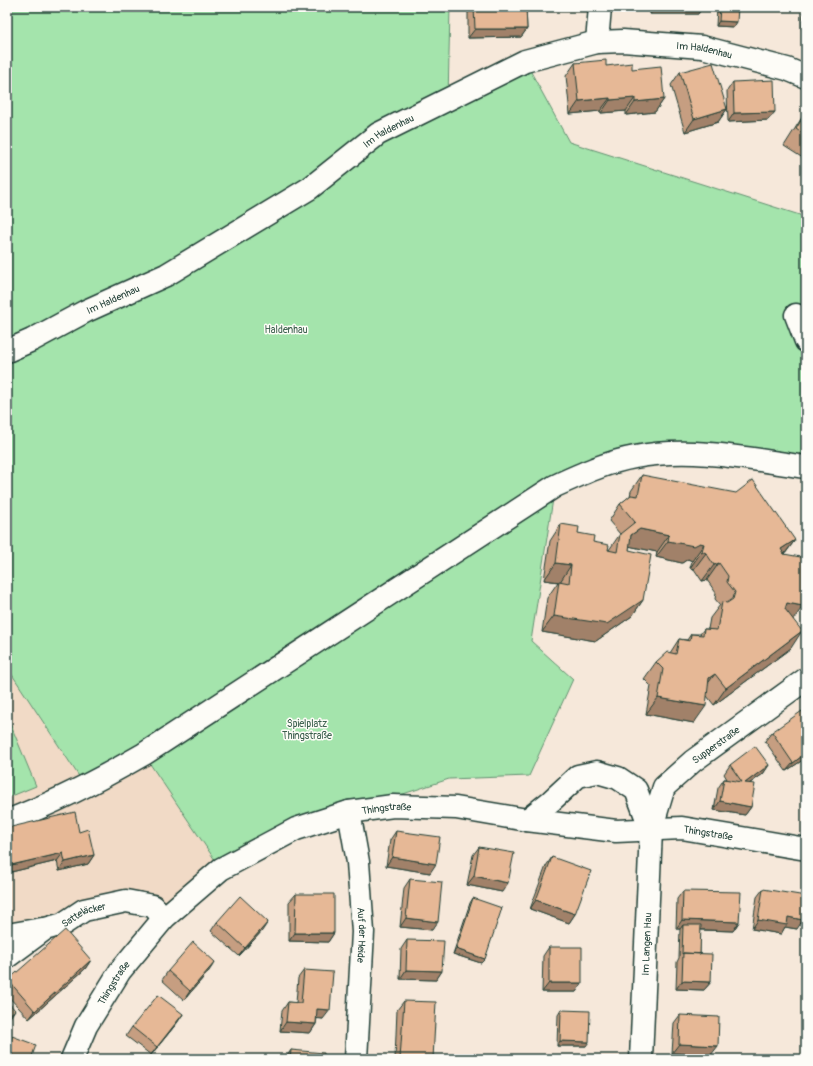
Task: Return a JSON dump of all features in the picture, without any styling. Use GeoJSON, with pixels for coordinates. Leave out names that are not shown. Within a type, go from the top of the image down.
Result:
{"type":"FeatureCollection","features":[{"type":"Feature","properties":{"kind":"street"},"geometry":{"type":"LineString","coordinates":[[597,42],[600,7]]}},
{"type":"Feature","properties":{"kind":"street","name":"Im Haldenhau"},"geometry":{"type":"LineString","coordinates":[[7,351],[32,340],[86,310],[166,275],[310,188],[378,134],[525,61],[597,42],[624,41],[702,47],[787,69],[806,77]]}},
{"type":"Feature","properties":{"kind":"street"},"geometry":{"type":"LineString","coordinates":[[796,314],[806,341]]}},
{"type":"Feature","properties":{"kind":"street"},"geometry":{"type":"LineString","coordinates":[[7,821],[43,807],[86,787],[144,754],[555,486],[590,470],[635,457],[683,452],[806,466]]}},
{"type":"Feature","properties":{"kind":"street","name":"Supperstraße"},"geometry":{"type":"LineString","coordinates":[[652,830],[664,787],[693,761],[806,679]]}},
{"type":"Feature","properties":{"kind":"street"},"geometry":{"type":"LineString","coordinates":[[527,820],[552,801],[578,776],[597,772],[618,778],[636,790],[652,830]]}},
{"type":"Feature","properties":{"kind":"street","name":"Thingstraße"},"geometry":{"type":"LineString","coordinates":[[72,1059],[86,1026],[120,971],[164,918],[220,869],[296,830],[349,812],[393,806],[456,808],[527,820],[616,831],[682,828],[806,849]]}},
{"type":"Feature","properties":{"kind":"street","name":"Auf der Heide"},"geometry":{"type":"LineString","coordinates":[[349,812],[358,862],[364,932],[356,1059]]}},
{"type":"Feature","properties":{"kind":"street","name":"Im Langen Hau"},"geometry":{"type":"LineString","coordinates":[[642,1059],[652,830]]}},
{"type":"Feature","properties":{"kind":"street","name":"Satteläcker"},"geometry":{"type":"LineString","coordinates":[[7,957],[45,929],[63,924],[84,910],[126,901],[153,906],[164,918]]}},
{"type":"Feature","properties":{"kind":"street"},"geometry":{"type":"LineString","coordinates":[[7,935],[45,929]]}},
{"type":"Feature","properties":{"kind":"shaded area"},"geometry":{"type":"Polygon","coordinates":[[[7,667],[86,787],[144,754],[221,869],[164,918],[126,901],[7,957],[7,667]]]}},
{"type":"Feature","properties":{"kind":"green space","name":"Haldenhau"},"geometry":{"type":"Polygon","coordinates":[[[7,7],[450,7],[448,101],[525,61],[569,142],[806,217],[806,310],[796,315],[806,341],[806,467],[683,452],[555,486],[531,641],[573,679],[529,776],[449,779],[296,829],[221,869],[144,755],[86,787],[7,667],[7,7]]]}},
{"type":"Feature","properties":{"kind":"green space"},"geometry":{"type":"Polygon","coordinates":[[[7,716],[36,786],[7,798],[7,716]]]}},
{"type":"Feature","properties":{"kind":"building"},"geometry":{"type":"Polygon","coordinates":[[[474,7],[526,7],[527,29],[475,29],[474,7]]]}},
{"type":"Feature","properties":{"kind":"building"},"geometry":{"type":"Polygon","coordinates":[[[720,7],[738,7],[737,22],[719,21],[720,7]]]}},
{"type":"Feature","properties":{"kind":"building"},"geometry":{"type":"Polygon","coordinates":[[[606,60],[606,66],[632,63],[632,69],[661,66],[664,99],[635,102],[635,98],[610,100],[610,98],[579,101],[575,63],[606,60]]]}},
{"type":"Feature","properties":{"kind":"building"},"geometry":{"type":"Polygon","coordinates":[[[713,63],[727,109],[694,119],[680,72],[713,63]]]}},
{"type":"Feature","properties":{"kind":"building"},"geometry":{"type":"Polygon","coordinates":[[[774,80],[775,112],[734,113],[733,82],[774,80]]]}},
{"type":"Feature","properties":{"kind":"building"},"geometry":{"type":"Polygon","coordinates":[[[806,112],[806,136],[796,129],[806,112]]]}},
{"type":"Feature","properties":{"kind":"building"},"geometry":{"type":"Polygon","coordinates":[[[642,475],[736,493],[753,480],[795,540],[781,549],[784,554],[806,558],[806,590],[803,606],[787,603],[785,609],[802,631],[726,688],[715,674],[709,678],[706,706],[658,698],[663,669],[656,662],[667,652],[676,654],[679,639],[690,641],[691,634],[703,635],[704,629],[717,630],[722,602],[727,603],[733,599],[735,592],[727,582],[728,576],[719,563],[714,565],[706,553],[702,551],[704,544],[700,543],[694,546],[668,541],[669,535],[640,529],[631,535],[629,550],[651,555],[643,600],[607,624],[554,616],[559,581],[569,583],[571,565],[556,563],[561,524],[579,527],[578,533],[594,536],[593,542],[609,545],[608,550],[617,552],[620,534],[635,522],[620,504],[631,495],[638,496],[642,475]]]}},
{"type":"Feature","properties":{"kind":"building"},"geometry":{"type":"Polygon","coordinates":[[[802,711],[806,717],[806,753],[793,763],[772,732],[802,711]]]}},
{"type":"Feature","properties":{"kind":"building"},"geometry":{"type":"Polygon","coordinates":[[[755,746],[769,765],[745,783],[755,784],[751,807],[720,801],[724,779],[742,782],[730,765],[755,746]]]}},
{"type":"Feature","properties":{"kind":"building"},"geometry":{"type":"Polygon","coordinates":[[[75,812],[79,832],[88,829],[94,855],[65,862],[63,853],[7,866],[7,828],[75,812]]]}},
{"type":"Feature","properties":{"kind":"building"},"geometry":{"type":"Polygon","coordinates":[[[396,831],[440,837],[436,864],[392,857],[396,831]]]}},
{"type":"Feature","properties":{"kind":"building"},"geometry":{"type":"Polygon","coordinates":[[[479,847],[514,853],[508,883],[474,876],[479,847]]]}},
{"type":"Feature","properties":{"kind":"building"},"geometry":{"type":"Polygon","coordinates":[[[552,857],[591,871],[575,914],[536,900],[552,857]]]}},
{"type":"Feature","properties":{"kind":"building"},"geometry":{"type":"Polygon","coordinates":[[[410,879],[442,882],[438,922],[406,918],[410,879]]]}},
{"type":"Feature","properties":{"kind":"building"},"geometry":{"type":"Polygon","coordinates":[[[763,889],[806,896],[803,920],[788,917],[787,925],[758,920],[763,889]]]}},
{"type":"Feature","properties":{"kind":"building"},"geometry":{"type":"Polygon","coordinates":[[[683,891],[741,892],[739,922],[682,920],[683,891]]]}},
{"type":"Feature","properties":{"kind":"building"},"geometry":{"type":"Polygon","coordinates":[[[296,894],[334,894],[334,933],[295,933],[296,894]]]}},
{"type":"Feature","properties":{"kind":"building"},"geometry":{"type":"Polygon","coordinates":[[[240,896],[268,922],[245,948],[217,922],[240,896]]]}},
{"type":"Feature","properties":{"kind":"building"},"geometry":{"type":"Polygon","coordinates":[[[473,898],[502,908],[485,959],[456,949],[473,898]]]}},
{"type":"Feature","properties":{"kind":"building"},"geometry":{"type":"Polygon","coordinates":[[[683,925],[701,925],[700,954],[682,954],[683,925]]]}},
{"type":"Feature","properties":{"kind":"building"},"geometry":{"type":"Polygon","coordinates":[[[65,930],[91,960],[35,1011],[8,980],[65,930]]]}},
{"type":"Feature","properties":{"kind":"building"},"geometry":{"type":"Polygon","coordinates":[[[407,940],[444,941],[442,971],[406,970],[407,940]]]}},
{"type":"Feature","properties":{"kind":"building"},"geometry":{"type":"Polygon","coordinates":[[[193,942],[215,962],[190,991],[168,971],[193,942]]]}},
{"type":"Feature","properties":{"kind":"building"},"geometry":{"type":"Polygon","coordinates":[[[549,947],[582,947],[582,983],[549,983],[549,947]]]}},
{"type":"Feature","properties":{"kind":"building"},"geometry":{"type":"Polygon","coordinates":[[[683,953],[712,954],[711,982],[682,981],[683,953]]]}},
{"type":"Feature","properties":{"kind":"building"},"geometry":{"type":"Polygon","coordinates":[[[304,970],[333,972],[330,1010],[317,1009],[316,1024],[286,1022],[288,1002],[301,1003],[304,970]]]}},
{"type":"Feature","properties":{"kind":"building"},"geometry":{"type":"Polygon","coordinates":[[[158,995],[183,1014],[157,1047],[132,1027],[158,995]]]}},
{"type":"Feature","properties":{"kind":"building"},"geometry":{"type":"Polygon","coordinates":[[[7,1001],[15,1010],[7,1017],[7,1001]]]}},
{"type":"Feature","properties":{"kind":"building"},"geometry":{"type":"Polygon","coordinates":[[[404,1001],[436,1002],[433,1059],[400,1059],[404,1001]]]}},
{"type":"Feature","properties":{"kind":"building"},"geometry":{"type":"Polygon","coordinates":[[[561,1010],[590,1011],[589,1042],[560,1041],[561,1010]]]}},
{"type":"Feature","properties":{"kind":"building"},"geometry":{"type":"Polygon","coordinates":[[[680,1015],[719,1017],[718,1046],[679,1044],[680,1015]]]}},
{"type":"Feature","properties":{"kind":"building"},"geometry":{"type":"Polygon","coordinates":[[[12,1036],[36,1045],[31,1059],[7,1059],[7,1050],[12,1036]]]}},
{"type":"Feature","properties":{"kind":"building"},"geometry":{"type":"Polygon","coordinates":[[[291,1050],[324,1053],[324,1059],[290,1059],[291,1050]]]}},
{"type":"Feature","properties":{"kind":"park label","name":"Spielplatz Thingstraße"},"geometry":{"type":"Point","coordinates":[307,728]}}]}
